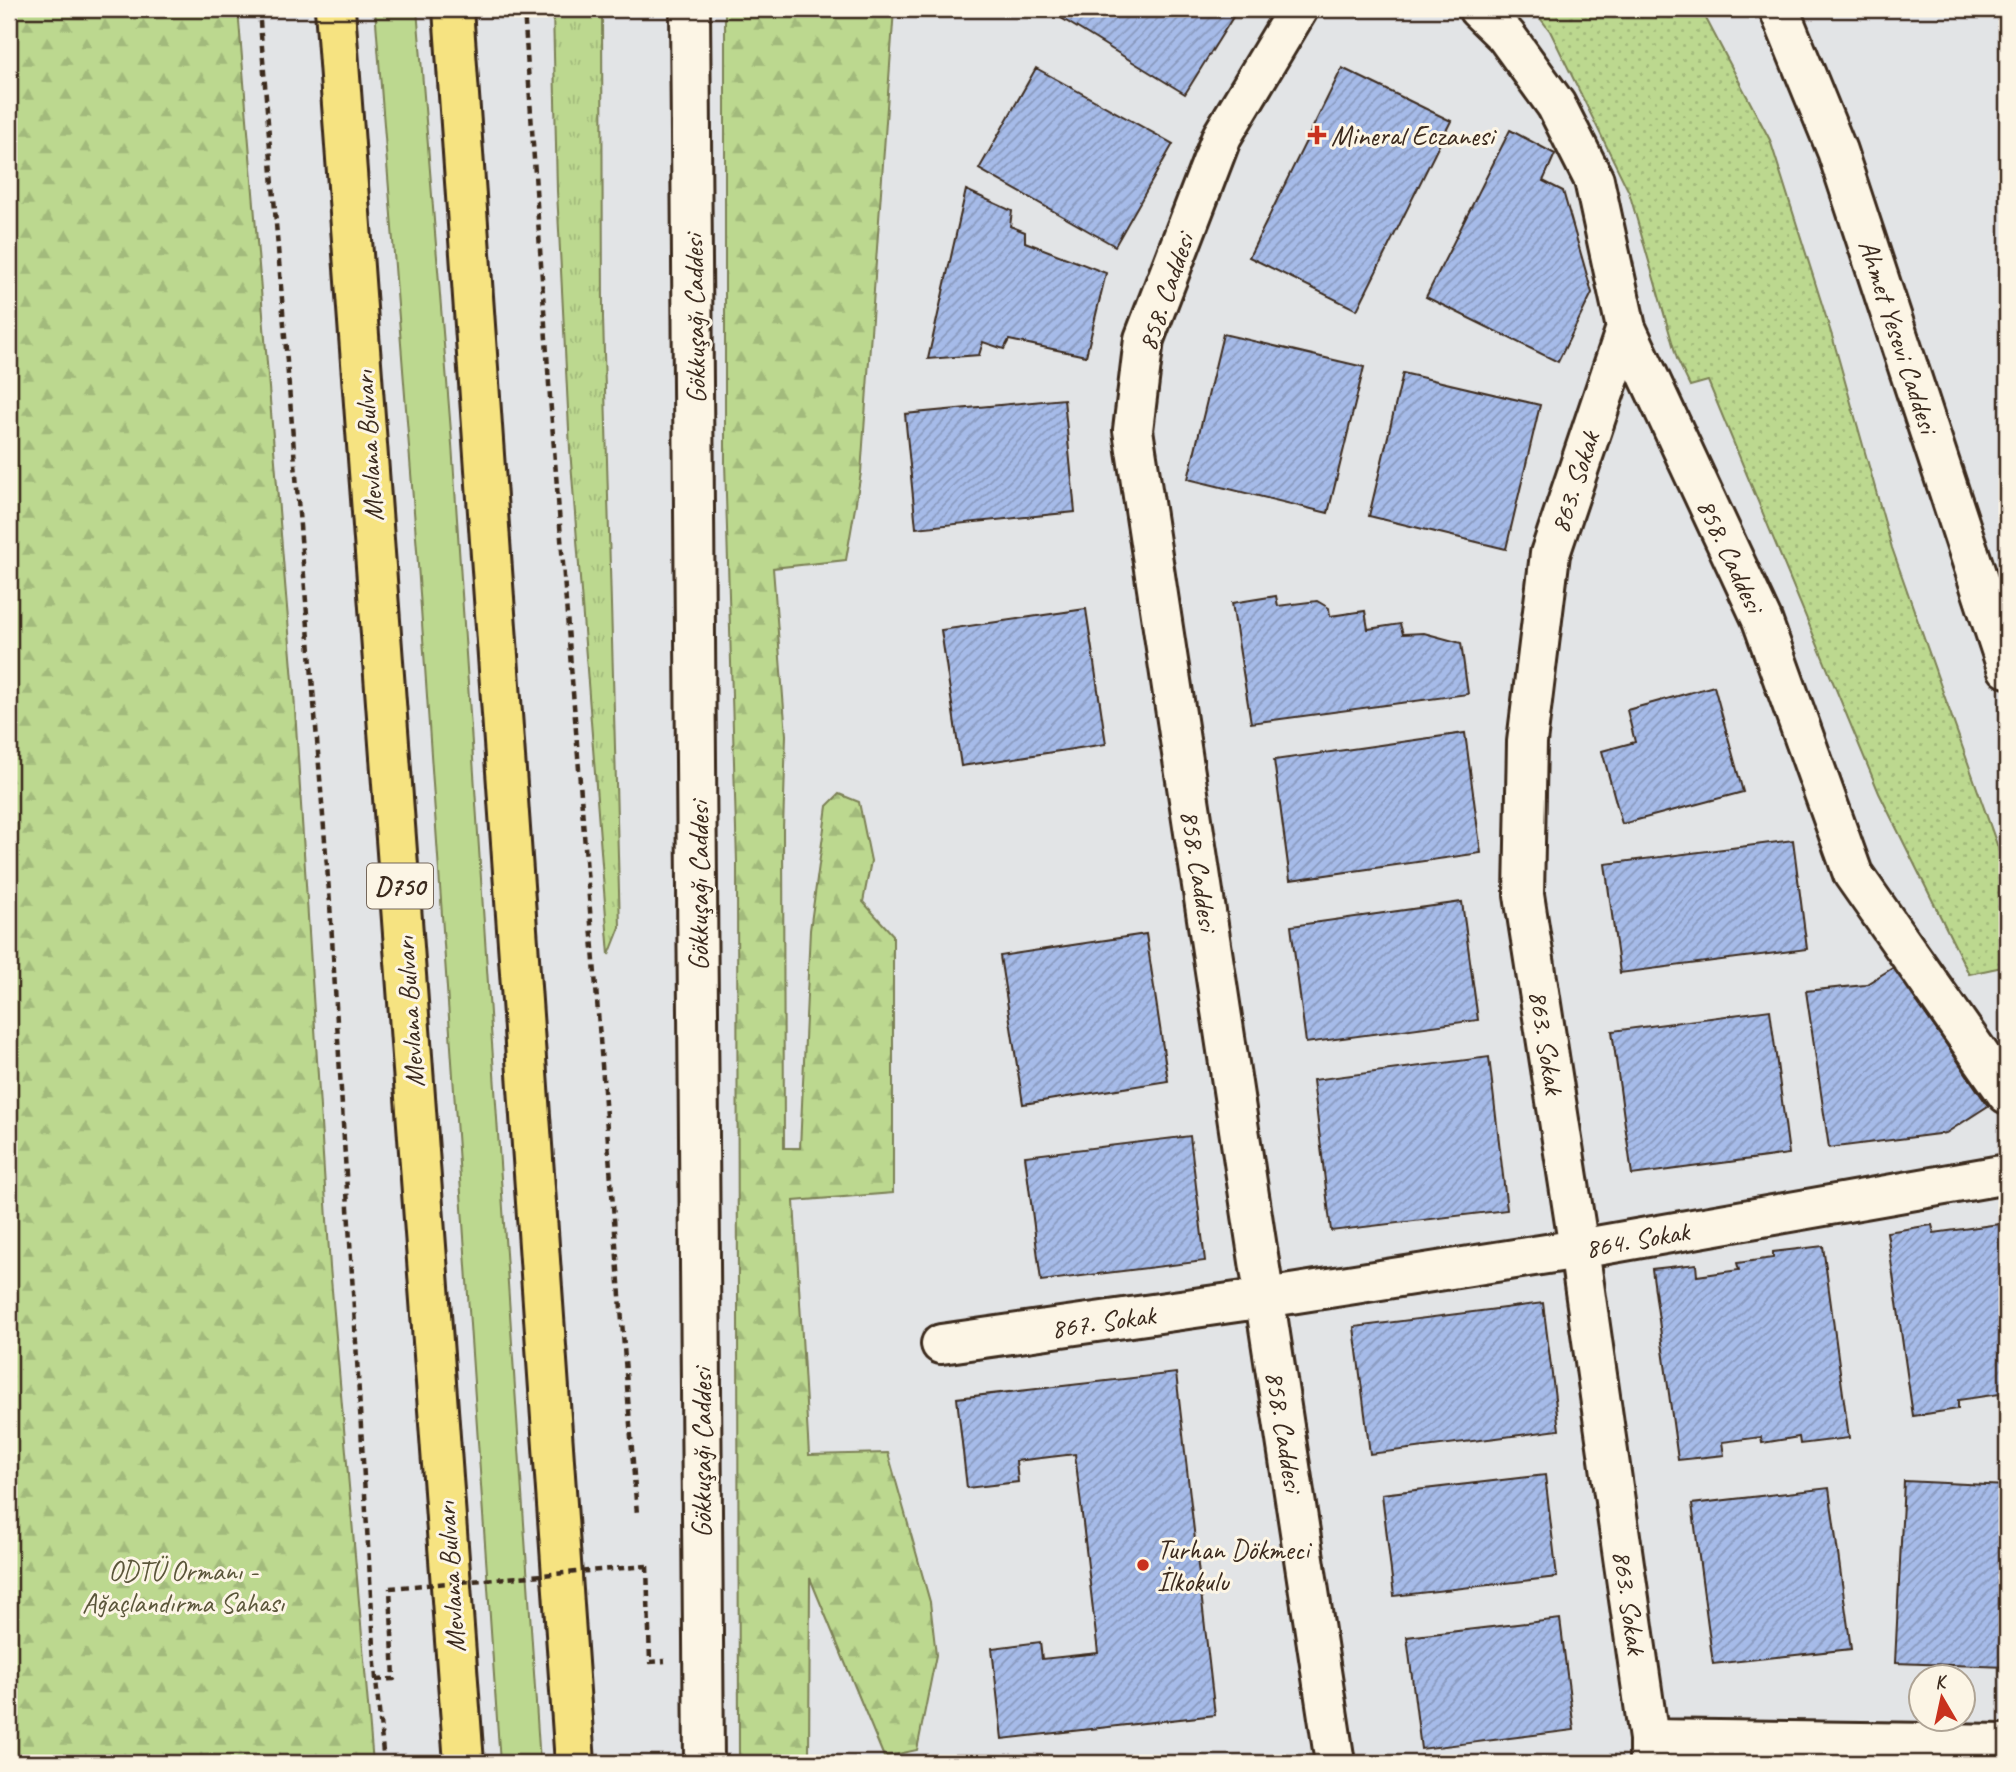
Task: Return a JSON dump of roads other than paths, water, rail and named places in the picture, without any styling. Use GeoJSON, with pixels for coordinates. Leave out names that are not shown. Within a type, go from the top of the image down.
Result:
{"type":"FeatureCollection","features":[{"type":"Feature","properties":{"kind":"highway","name":"Mevlana Bulvarı"},"geometry":{"type":"LineString","coordinates":[[335,9],[464,1763]]}},
{"type":"Feature","properties":{"kind":"highway"},"geometry":{"type":"LineString","coordinates":[[453,9],[575,1763]]}},
{"type":"Feature","properties":{"kind":"street","name":"Gökkuşağı Caddesi"},"geometry":{"type":"LineString","coordinates":[[690,9],[704,1763]]}},
{"type":"Feature","properties":{"kind":"street","name":"858. Caddesi"},"geometry":{"type":"LineString","coordinates":[[1298,9],[1222,136],[1144,339],[1133,430],[1335,1763]]}},
{"type":"Feature","properties":{"kind":"street","name":"858. Caddesi"},"geometry":{"type":"LineString","coordinates":[[1478,9],[1506,36],[1556,105],[1594,180],[1626,328],[1762,620],[1853,874],[2007,1094]]}},
{"type":"Feature","properties":{"kind":"street","name":"Ahmet Yesevi Caddesi"},"geometry":{"type":"LineString","coordinates":[[1779,9],[1838,151],[2007,668]]}},
{"type":"Feature","properties":{"kind":"street","name":"863. Sokak"},"geometry":{"type":"LineString","coordinates":[[1626,328],[1550,554],[1527,742],[1524,895],[1579,1249],[1649,1751]]}},
{"type":"Feature","properties":{"kind":"street","name":"864. Sokak"},"geometry":{"type":"LineString","coordinates":[[1265,1298],[1579,1249],[2007,1174]]}},
{"type":"Feature","properties":{"kind":"street","name":"867. Sokak"},"geometry":{"type":"LineString","coordinates":[[941,1344],[1265,1298]]}},
{"type":"Feature","properties":{"kind":"street"},"geometry":{"type":"LineString","coordinates":[[1649,1751],[2007,1744]]}},
{"type":"Feature","properties":{"kind":"place","name":"Mineral Eczanesi"},"geometry":{"type":"Point","coordinates":[1317,135]}},
{"type":"Feature","properties":{"kind":"place","name":"Turhan Dökmeci İlkokulu"},"geometry":{"type":"Point","coordinates":[1143,1565]}},
{"type":"Feature","properties":{"kind":"park label","name":"ODTÜ Ormanı - Ağaçlandırma Sahası"},"geometry":{"type":"Point","coordinates":[183,1586]}}]}
